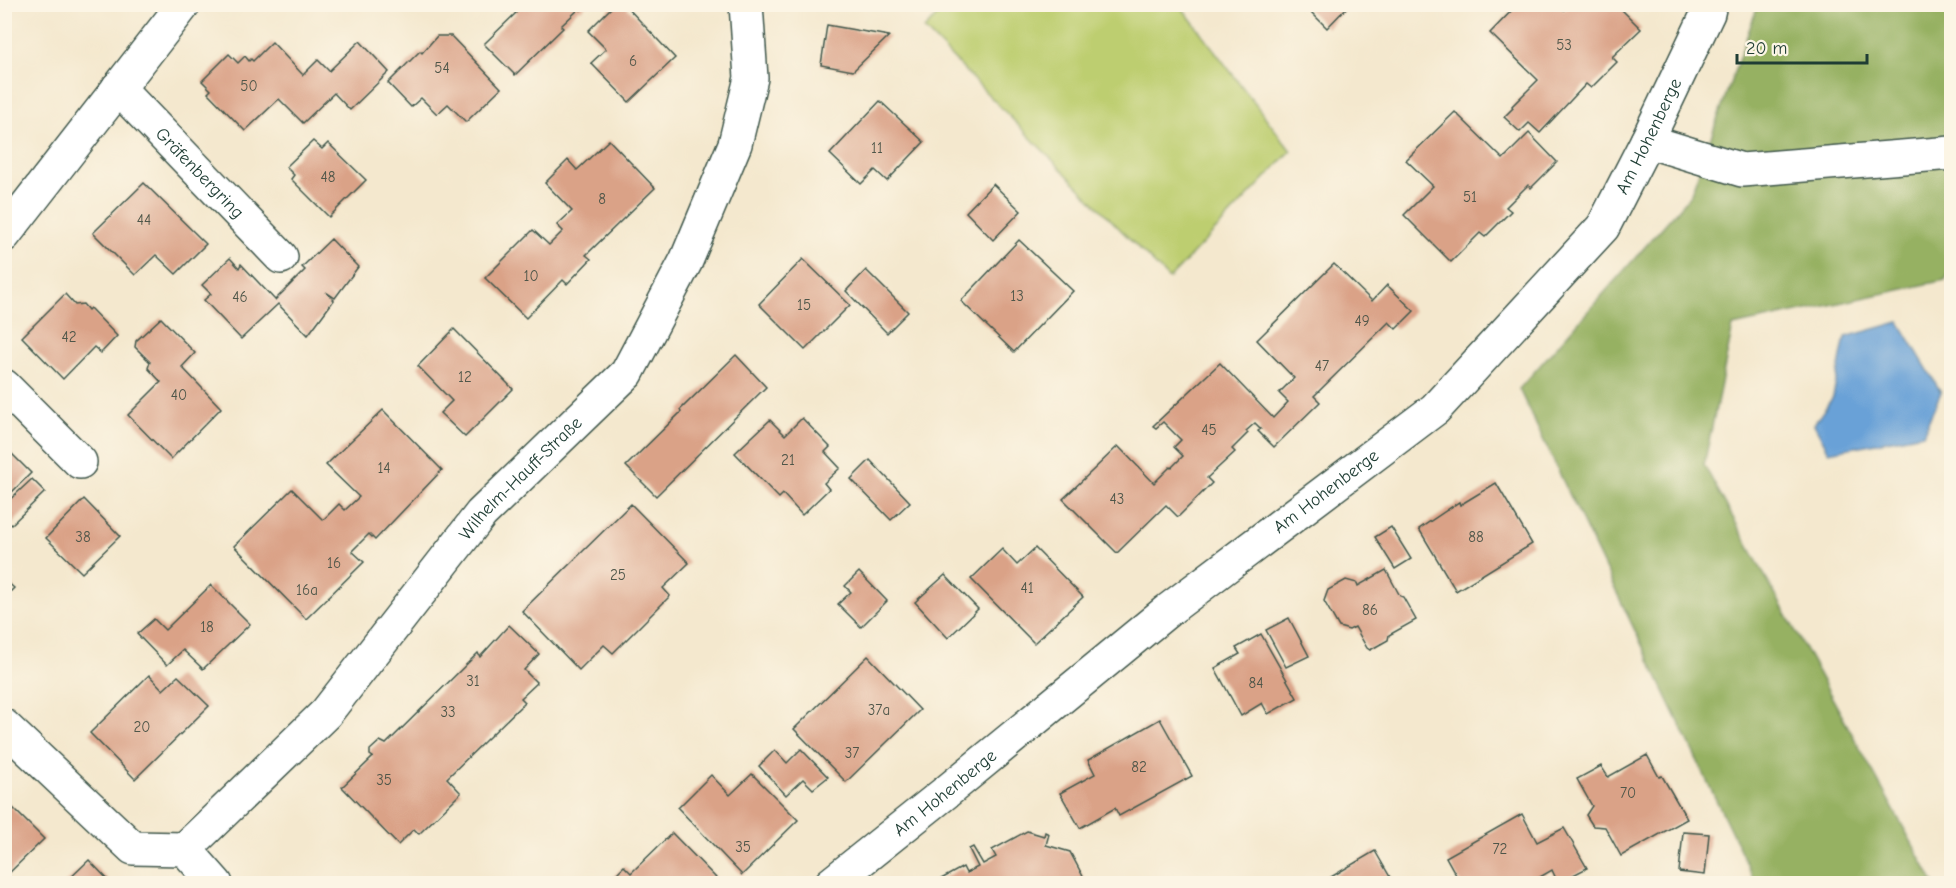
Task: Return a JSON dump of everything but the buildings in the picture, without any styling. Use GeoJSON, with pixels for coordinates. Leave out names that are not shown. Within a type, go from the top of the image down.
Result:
{"type":"FeatureCollection","features":[{"type":"Feature","properties":{"kind":"street"},"geometry":{"type":"LineString","coordinates":[[4,235],[184,4]]}},
{"type":"Feature","properties":{"kind":"street","name":"Wilhelm-Hauff-Straße"},"geometry":{"type":"LineString","coordinates":[[185,849],[326,714],[481,514],[627,374],[687,261],[735,144],[751,78],[746,4]]}},
{"type":"Feature","properties":{"kind":"street","name":"Am Hohenberge"},"geometry":{"type":"LineString","coordinates":[[831,884],[1167,611],[1436,409],[1603,227],[1647,141],[1708,13],[1710,4]]}},
{"type":"Feature","properties":{"kind":"street","name":"Gräfenbergring"},"geometry":{"type":"LineString","coordinates":[[118,88],[281,257]]}},
{"type":"Feature","properties":{"kind":"street"},"geometry":{"type":"LineString","coordinates":[[1647,141],[1742,170],[1952,153]]}},
{"type":"Feature","properties":{"kind":"street"},"geometry":{"type":"LineString","coordinates":[[4,386],[80,462]]}},
{"type":"Feature","properties":{"kind":"street"},"geometry":{"type":"LineString","coordinates":[[4,726],[133,848],[185,849],[216,884]]}},
{"type":"Feature","properties":{"kind":"green space"},"geometry":{"type":"Polygon","coordinates":[[[948,5],[1180,5],[1291,151],[1169,279],[924,29],[948,5]]]}},
{"type":"Feature","properties":{"kind":"green space"},"geometry":{"type":"Polygon","coordinates":[[[1758,5],[1951,5],[1951,270],[1945,280],[1733,326],[1704,465],[1934,883],[1756,883],[1519,389],[1690,196],[1758,5]]]}},
{"type":"Feature","properties":{"kind":"water"},"geometry":{"type":"Polygon","coordinates":[[[1899,322],[1941,392],[1923,434],[1829,452],[1814,424],[1833,397],[1845,337],[1899,322]]]}}]}
